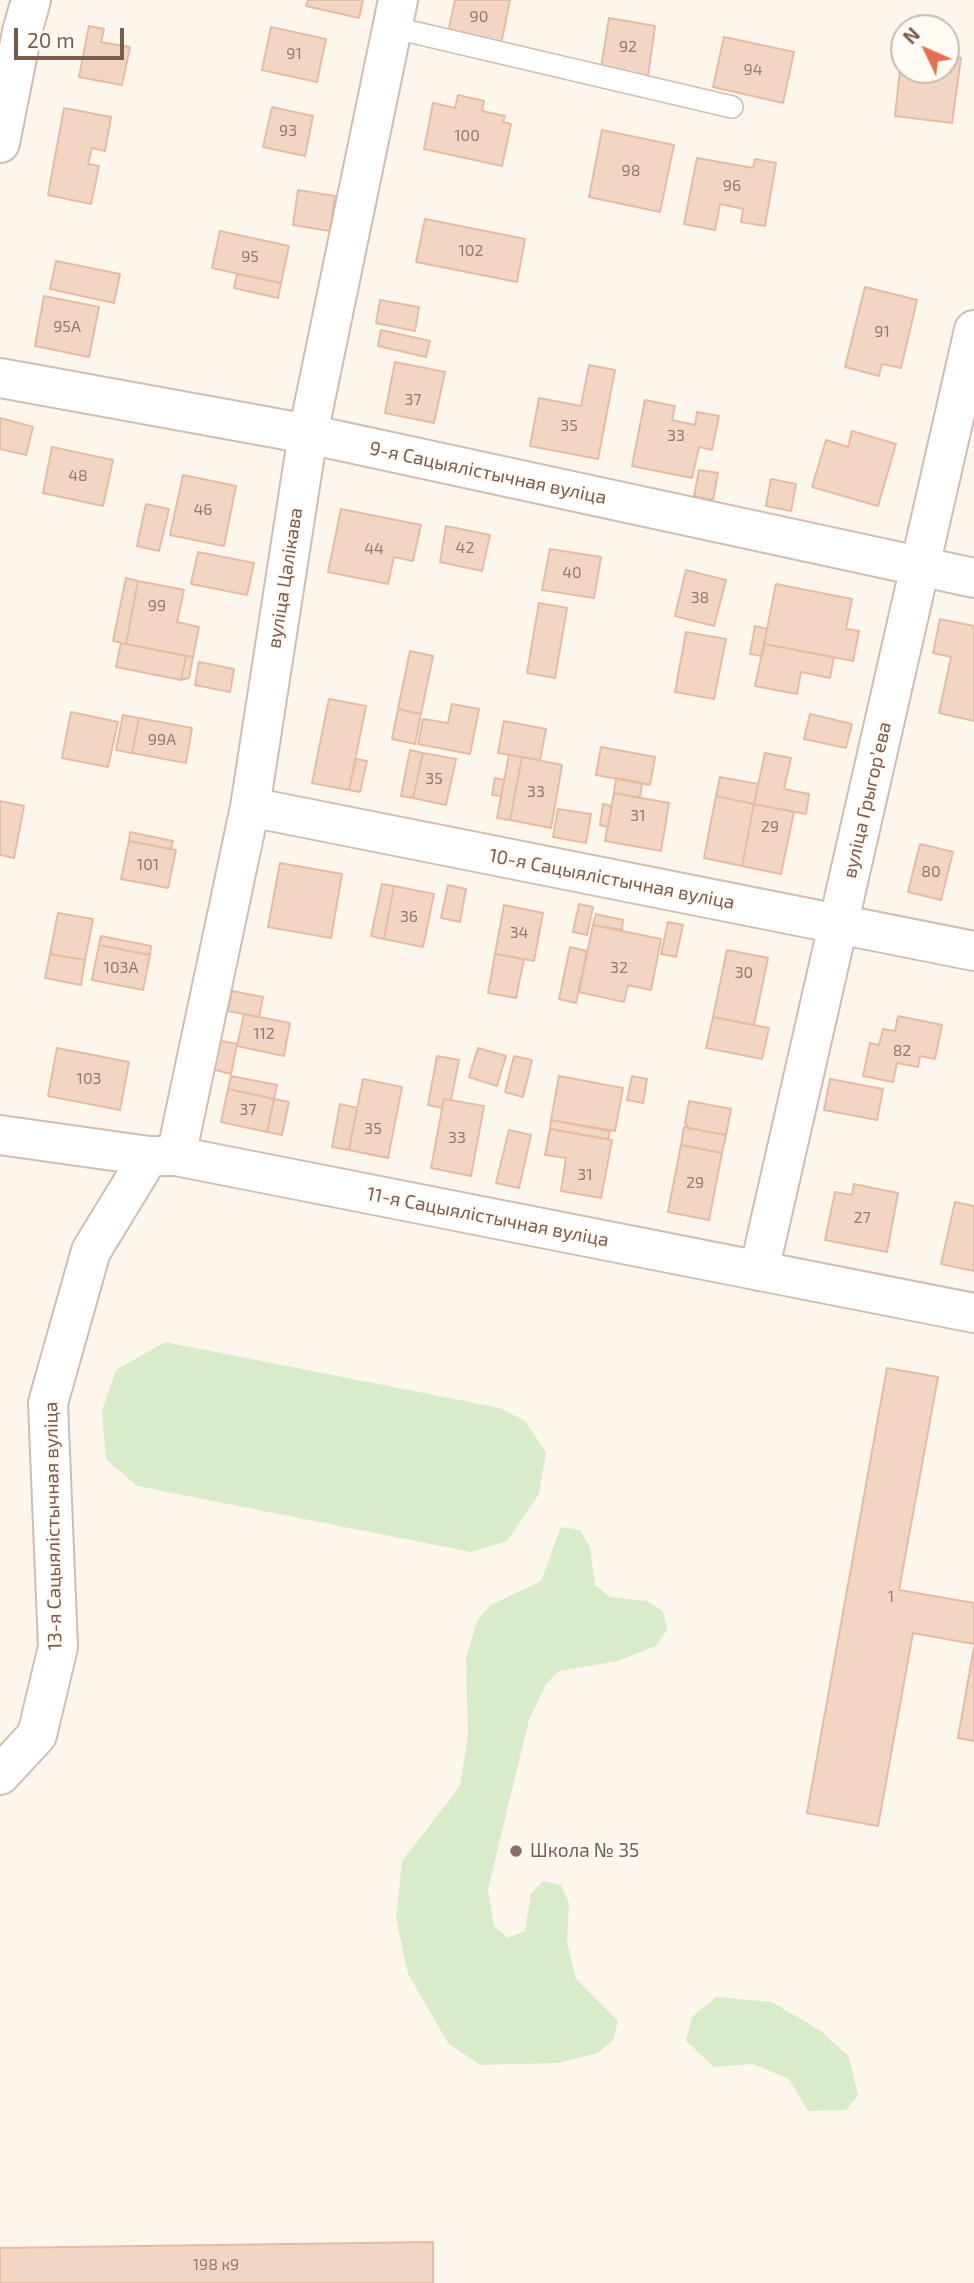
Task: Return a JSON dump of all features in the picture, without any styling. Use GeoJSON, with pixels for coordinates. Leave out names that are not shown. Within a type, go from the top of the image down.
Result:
{"type":"FeatureCollection","features":[{"type":"Feature","properties":{"kind":"street"},"geometry":{"type":"LineString","coordinates":[[0,143],[31,0]]}},
{"type":"Feature","properties":{"kind":"street","name":"вуліца Цалікава"},"geometry":{"type":"LineString","coordinates":[[162,1156],[250,807],[308,434],[394,13]]}},
{"type":"Feature","properties":{"kind":"street","name":"вуліца Грыгорʼева"},"geometry":{"type":"LineString","coordinates":[[759,1271],[974,330]]}},
{"type":"Feature","properties":{"kind":"street","name":"9-я Сацыялістычная вуліца"},"geometry":{"type":"LineString","coordinates":[[0,378],[308,434],[974,578]]}},
{"type":"Feature","properties":{"kind":"street","name":"10-я Сацыялістычная вуліца"},"geometry":{"type":"LineString","coordinates":[[250,807],[974,951]]}},
{"type":"Feature","properties":{"kind":"street","name":"11-я Сацыялістычная вуліца"},"geometry":{"type":"LineString","coordinates":[[0,1135],[162,1156],[974,1313]]}},
{"type":"Feature","properties":{"kind":"street","name":"13-я Сацыялістычная вуліца"},"geometry":{"type":"LineString","coordinates":[[0,1775],[37,1735],[58,1647],[48,1403],[91,1251],[162,1156]]}},
{"type":"Feature","properties":{"kind":"lane"},"geometry":{"type":"LineString","coordinates":[[394,13],[732,107]]}},
{"type":"Feature","properties":{"kind":"green space"},"geometry":{"type":"Polygon","coordinates":[[[165,1342],[500,1408],[525,1421],[546,1452],[539,1494],[507,1541],[471,1552],[137,1486],[106,1459],[102,1411],[116,1370],[165,1342]]]}},
{"type":"Feature","properties":{"kind":"green space"},"geometry":{"type":"Polygon","coordinates":[[[561,1527],[580,1530],[590,1547],[595,1585],[610,1597],[647,1601],[663,1611],[667,1630],[656,1646],[618,1661],[559,1671],[546,1684],[529,1720],[488,1889],[494,1926],[508,1938],[525,1931],[531,1894],[543,1881],[561,1885],[569,1903],[567,1942],[576,1979],[618,2021],[613,2040],[598,2053],[558,2063],[480,2065],[448,2043],[408,1974],[396,1918],[402,1861],[460,1786],[468,1735],[466,1657],[478,1619],[491,1605],[541,1581],[561,1527]]]}},
{"type":"Feature","properties":{"kind":"green space"},"geometry":{"type":"Polygon","coordinates":[[[716,1997],[772,2002],[821,2031],[849,2057],[858,2095],[846,2110],[808,2111],[789,2079],[753,2064],[714,2067],[686,2041],[692,2017],[716,1997]]]}},
{"type":"Feature","properties":{"kind":"building"},"geometry":{"type":"Polygon","coordinates":[[[308,0],[363,0],[359,18],[306,6],[308,0]]]}},
{"type":"Feature","properties":{"kind":"building"},"geometry":{"type":"Polygon","coordinates":[[[455,0],[510,0],[501,44],[448,33],[455,0]]]}},
{"type":"Feature","properties":{"kind":"building"},"geometry":{"type":"Polygon","coordinates":[[[609,18],[655,26],[648,76],[601,68],[609,18]]]}},
{"type":"Feature","properties":{"kind":"building"},"geometry":{"type":"Polygon","coordinates":[[[89,26],[104,29],[101,42],[130,47],[122,85],[79,77],[89,26]]]}},
{"type":"Feature","properties":{"kind":"building"},"geometry":{"type":"Polygon","coordinates":[[[271,27],[326,39],[317,82],[262,70],[271,27]]]}},
{"type":"Feature","properties":{"kind":"building"},"geometry":{"type":"Polygon","coordinates":[[[724,37],[794,52],[783,103],[713,87],[724,37]]]}},
{"type":"Feature","properties":{"kind":"building"},"geometry":{"type":"Polygon","coordinates":[[[898,84],[957,84],[952,123],[895,116],[898,84]]]}},
{"type":"Feature","properties":{"kind":"building"},"geometry":{"type":"Polygon","coordinates":[[[458,95],[484,101],[482,111],[505,116],[503,122],[511,124],[502,166],[424,149],[433,103],[455,108],[458,95]]]}},
{"type":"Feature","properties":{"kind":"building"},"geometry":{"type":"Polygon","coordinates":[[[272,107],[313,116],[305,156],[263,147],[272,107]]]}},
{"type":"Feature","properties":{"kind":"building"},"geometry":{"type":"Polygon","coordinates":[[[64,108],[111,117],[105,151],[92,148],[88,164],[99,166],[91,204],[48,195],[64,108]]]}},
{"type":"Feature","properties":{"kind":"building"},"geometry":{"type":"Polygon","coordinates":[[[602,130],[674,145],[660,212],[589,197],[602,130]]]}},
{"type":"Feature","properties":{"kind":"building"},"geometry":{"type":"Polygon","coordinates":[[[697,158],[753,168],[755,159],[776,163],[765,226],[741,222],[743,209],[720,204],[715,230],[684,224],[697,158]]]}},
{"type":"Feature","properties":{"kind":"building"},"geometry":{"type":"Polygon","coordinates":[[[298,190],[335,196],[330,231],[293,225],[298,190]]]}},
{"type":"Feature","properties":{"kind":"building"},"geometry":{"type":"Polygon","coordinates":[[[425,219],[525,239],[517,282],[416,262],[425,219]]]}},
{"type":"Feature","properties":{"kind":"building"},"geometry":{"type":"Polygon","coordinates":[[[220,231],[289,246],[281,283],[212,268],[220,231]]]}},
{"type":"Feature","properties":{"kind":"building"},"geometry":{"type":"Polygon","coordinates":[[[56,261],[120,274],[114,303],[50,289],[56,261]]]}},
{"type":"Feature","properties":{"kind":"building"},"geometry":{"type":"Polygon","coordinates":[[[237,274],[281,283],[278,298],[234,288],[237,274]]]}},
{"type":"Feature","properties":{"kind":"building"},"geometry":{"type":"Polygon","coordinates":[[[865,287],[917,300],[901,368],[882,364],[879,376],[845,367],[865,287]]]}},
{"type":"Feature","properties":{"kind":"building"},"geometry":{"type":"Polygon","coordinates":[[[44,296],[99,307],[89,357],[35,346],[44,296]]]}},
{"type":"Feature","properties":{"kind":"building"},"geometry":{"type":"Polygon","coordinates":[[[380,300],[419,307],[415,331],[376,323],[380,300]]]}},
{"type":"Feature","properties":{"kind":"building"},"geometry":{"type":"Polygon","coordinates":[[[381,330],[430,341],[426,357],[378,346],[381,330]]]}},
{"type":"Feature","properties":{"kind":"building"},"geometry":{"type":"Polygon","coordinates":[[[395,362],[445,372],[434,423],[385,413],[395,362]]]}},
{"type":"Feature","properties":{"kind":"building"},"geometry":{"type":"Polygon","coordinates":[[[589,365],[615,370],[598,459],[530,446],[539,398],[581,406],[589,365]]]}},
{"type":"Feature","properties":{"kind":"building"},"geometry":{"type":"Polygon","coordinates":[[[645,400],[675,406],[672,420],[695,425],[697,412],[719,416],[712,450],[699,447],[692,478],[632,466],[645,400]]]}},
{"type":"Feature","properties":{"kind":"building"},"geometry":{"type":"Polygon","coordinates":[[[0,418],[33,427],[26,455],[0,449],[0,418]]]}},
{"type":"Feature","properties":{"kind":"building"},"geometry":{"type":"Polygon","coordinates":[[[852,431],[896,444],[878,506],[812,487],[826,440],[848,447],[852,431]]]}},
{"type":"Feature","properties":{"kind":"building"},"geometry":{"type":"Polygon","coordinates":[[[52,447],[113,460],[103,506],[43,493],[52,447]]]}},
{"type":"Feature","properties":{"kind":"building"},"geometry":{"type":"Polygon","coordinates":[[[699,470],[718,473],[713,500],[694,496],[699,470]]]}},
{"type":"Feature","properties":{"kind":"building"},"geometry":{"type":"Polygon","coordinates":[[[183,475],[236,486],[224,546],[170,535],[183,475]]]}},
{"type":"Feature","properties":{"kind":"building"},"geometry":{"type":"Polygon","coordinates":[[[771,479],[796,484],[791,511],[766,506],[771,479]]]}},
{"type":"Feature","properties":{"kind":"building"},"geometry":{"type":"Polygon","coordinates":[[[146,504],[169,509],[159,551],[137,546],[146,504]]]}},
{"type":"Feature","properties":{"kind":"building"},"geometry":{"type":"Polygon","coordinates":[[[341,509],[421,525],[413,561],[394,557],[388,584],[328,572],[341,509]]]}},
{"type":"Feature","properties":{"kind":"building"},"geometry":{"type":"Polygon","coordinates":[[[446,526],[490,535],[482,571],[440,562],[446,526]]]}},
{"type":"Feature","properties":{"kind":"building"},"geometry":{"type":"Polygon","coordinates":[[[550,549],[601,557],[594,598],[542,590],[550,549]]]}},
{"type":"Feature","properties":{"kind":"building"},"geometry":{"type":"Polygon","coordinates":[[[198,552],[254,563],[247,595],[191,584],[198,552]]]}},
{"type":"Feature","properties":{"kind":"building"},"geometry":{"type":"Polygon","coordinates":[[[686,570],[726,580],[714,626],[675,616],[686,570]]]}},
{"type":"Feature","properties":{"kind":"building"},"geometry":{"type":"Polygon","coordinates":[[[126,578],[138,581],[126,644],[113,641],[126,578]]]}},
{"type":"Feature","properties":{"kind":"building"},"geometry":{"type":"Polygon","coordinates":[[[138,581],[184,590],[177,622],[199,627],[193,657],[126,644],[138,581]]]}},
{"type":"Feature","properties":{"kind":"building"},"geometry":{"type":"Polygon","coordinates":[[[776,584],[852,599],[846,629],[859,631],[853,661],[764,644],[776,584]]]}},
{"type":"Feature","properties":{"kind":"building"},"geometry":{"type":"Polygon","coordinates":[[[539,603],[567,608],[555,678],[527,673],[539,603]]]}},
{"type":"Feature","properties":{"kind":"building"},"geometry":{"type":"Polygon","coordinates":[[[940,619],[974,626],[974,721],[939,713],[951,657],[933,653],[940,619]]]}},
{"type":"Feature","properties":{"kind":"building"},"geometry":{"type":"Polygon","coordinates":[[[755,626],[767,629],[762,656],[750,654],[755,626]]]}},
{"type":"Feature","properties":{"kind":"building"},"geometry":{"type":"Polygon","coordinates":[[[686,632],[726,639],[714,699],[675,692],[686,632]]]}},
{"type":"Feature","properties":{"kind":"building"},"geometry":{"type":"Polygon","coordinates":[[[121,643],[186,656],[181,680],[116,667],[121,643]]]}},
{"type":"Feature","properties":{"kind":"building"},"geometry":{"type":"Polygon","coordinates":[[[764,644],[834,657],[830,678],[801,672],[797,694],[755,686],[764,644]]]}},
{"type":"Feature","properties":{"kind":"building"},"geometry":{"type":"Polygon","coordinates":[[[410,651],[433,656],[421,714],[398,709],[410,651]]]}},
{"type":"Feature","properties":{"kind":"building"},"geometry":{"type":"Polygon","coordinates":[[[186,656],[193,657],[189,678],[181,680],[186,656]]]}},
{"type":"Feature","properties":{"kind":"building"},"geometry":{"type":"Polygon","coordinates":[[[199,662],[234,669],[230,692],[195,685],[199,662]]]}},
{"type":"Feature","properties":{"kind":"building"},"geometry":{"type":"Polygon","coordinates":[[[329,699],[366,706],[349,790],[312,783],[329,699]]]}},
{"type":"Feature","properties":{"kind":"building"},"geometry":{"type":"Polygon","coordinates":[[[452,704],[479,709],[470,754],[418,744],[423,719],[448,723],[452,704]]]}},
{"type":"Feature","properties":{"kind":"building"},"geometry":{"type":"Polygon","coordinates":[[[398,709],[421,714],[415,744],[392,739],[398,709]]]}},
{"type":"Feature","properties":{"kind":"building"},"geometry":{"type":"Polygon","coordinates":[[[71,712],[118,722],[108,767],[62,758],[71,712]]]}},
{"type":"Feature","properties":{"kind":"building"},"geometry":{"type":"Polygon","coordinates":[[[810,714],[852,724],[846,748],[804,739],[810,714]]]}},
{"type":"Feature","properties":{"kind":"building"},"geometry":{"type":"Polygon","coordinates":[[[123,715],[139,718],[132,753],[116,750],[123,715]]]}},
{"type":"Feature","properties":{"kind":"building"},"geometry":{"type":"Polygon","coordinates":[[[139,718],[192,728],[186,763],[132,753],[139,718]]]}},
{"type":"Feature","properties":{"kind":"building"},"geometry":{"type":"Polygon","coordinates":[[[504,721],[546,729],[540,760],[498,753],[504,721]]]}},
{"type":"Feature","properties":{"kind":"building"},"geometry":{"type":"Polygon","coordinates":[[[601,747],[655,757],[650,785],[596,775],[601,747]]]}},
{"type":"Feature","properties":{"kind":"building"},"geometry":{"type":"Polygon","coordinates":[[[410,750],[423,753],[413,798],[401,796],[410,750]]]}},
{"type":"Feature","properties":{"kind":"building"},"geometry":{"type":"Polygon","coordinates":[[[423,753],[456,759],[446,805],[413,798],[423,753]]]}},
{"type":"Feature","properties":{"kind":"building"},"geometry":{"type":"Polygon","coordinates":[[[765,753],[791,758],[784,789],[809,794],[806,814],[754,804],[765,753]]]}},
{"type":"Feature","properties":{"kind":"building"},"geometry":{"type":"Polygon","coordinates":[[[509,755],[522,757],[510,820],[497,818],[509,755]]]}},
{"type":"Feature","properties":{"kind":"building"},"geometry":{"type":"Polygon","coordinates":[[[522,757],[562,765],[551,828],[510,820],[522,757]]]}},
{"type":"Feature","properties":{"kind":"building"},"geometry":{"type":"Polygon","coordinates":[[[356,759],[367,761],[360,792],[349,790],[356,759]]]}},
{"type":"Feature","properties":{"kind":"building"},"geometry":{"type":"Polygon","coordinates":[[[720,777],[758,784],[754,804],[716,796],[720,777]]]}},
{"type":"Feature","properties":{"kind":"building"},"geometry":{"type":"Polygon","coordinates":[[[495,778],[504,780],[501,796],[492,795],[495,778]]]}},
{"type":"Feature","properties":{"kind":"building"},"geometry":{"type":"Polygon","coordinates":[[[616,778],[642,783],[640,798],[614,793],[616,778]]]}},
{"type":"Feature","properties":{"kind":"building"},"geometry":{"type":"Polygon","coordinates":[[[614,793],[669,803],[661,851],[605,841],[614,793]]]}},
{"type":"Feature","properties":{"kind":"building"},"geometry":{"type":"Polygon","coordinates":[[[716,796],[754,804],[742,866],[704,858],[716,796]]]}},
{"type":"Feature","properties":{"kind":"building"},"geometry":{"type":"Polygon","coordinates":[[[0,801],[24,806],[14,858],[0,855],[0,801]]]}},
{"type":"Feature","properties":{"kind":"building"},"geometry":{"type":"Polygon","coordinates":[[[603,804],[612,806],[608,827],[600,825],[603,804]]]}},
{"type":"Feature","properties":{"kind":"building"},"geometry":{"type":"Polygon","coordinates":[[[754,804],[794,812],[781,874],[742,866],[754,804]]]}},
{"type":"Feature","properties":{"kind":"building"},"geometry":{"type":"Polygon","coordinates":[[[558,809],[591,814],[586,843],[553,837],[558,809]]]}},
{"type":"Feature","properties":{"kind":"building"},"geometry":{"type":"Polygon","coordinates":[[[130,832],[173,841],[171,849],[129,841],[130,832]]]}},
{"type":"Feature","properties":{"kind":"building"},"geometry":{"type":"Polygon","coordinates":[[[129,841],[176,850],[168,888],[121,879],[129,841]]]}},
{"type":"Feature","properties":{"kind":"building"},"geometry":{"type":"Polygon","coordinates":[[[920,844],[953,852],[941,900],[908,892],[920,844]]]}},
{"type":"Feature","properties":{"kind":"building"},"geometry":{"type":"Polygon","coordinates":[[[280,863],[342,874],[331,938],[268,927],[280,863]]]}},
{"type":"Feature","properties":{"kind":"building"},"geometry":{"type":"Polygon","coordinates":[[[382,884],[394,886],[384,939],[371,936],[382,884]]]}},
{"type":"Feature","properties":{"kind":"building"},"geometry":{"type":"Polygon","coordinates":[[[448,885],[466,889],[460,922],[441,918],[448,885]]]}},
{"type":"Feature","properties":{"kind":"building"},"geometry":{"type":"Polygon","coordinates":[[[394,886],[434,894],[423,947],[384,939],[394,886]]]}},
{"type":"Feature","properties":{"kind":"building"},"geometry":{"type":"Polygon","coordinates":[[[579,904],[593,907],[587,935],[573,932],[579,904]]]}},
{"type":"Feature","properties":{"kind":"building"},"geometry":{"type":"Polygon","coordinates":[[[504,905],[543,913],[534,961],[495,954],[504,905]]]}},
{"type":"Feature","properties":{"kind":"building"},"geometry":{"type":"Polygon","coordinates":[[[58,913],[93,919],[85,960],[50,954],[58,913]]]}},
{"type":"Feature","properties":{"kind":"building"},"geometry":{"type":"Polygon","coordinates":[[[596,914],[623,920],[622,930],[593,925],[596,914]]]}},
{"type":"Feature","properties":{"kind":"building"},"geometry":{"type":"Polygon","coordinates":[[[668,922],[683,925],[676,957],[661,954],[668,922]]]}},
{"type":"Feature","properties":{"kind":"building"},"geometry":{"type":"Polygon","coordinates":[[[593,925],[661,939],[651,990],[628,985],[624,1002],[579,992],[593,925]]]}},
{"type":"Feature","properties":{"kind":"building"},"geometry":{"type":"Polygon","coordinates":[[[101,936],[151,946],[150,955],[99,945],[101,936]]]}},
{"type":"Feature","properties":{"kind":"building"},"geometry":{"type":"Polygon","coordinates":[[[99,945],[150,955],[143,990],[92,980],[99,945]]]}},
{"type":"Feature","properties":{"kind":"building"},"geometry":{"type":"Polygon","coordinates":[[[570,947],[587,951],[576,1003],[559,999],[570,947]]]}},
{"type":"Feature","properties":{"kind":"building"},"geometry":{"type":"Polygon","coordinates":[[[727,950],[768,958],[754,1025],[713,1017],[727,950]]]}},
{"type":"Feature","properties":{"kind":"building"},"geometry":{"type":"Polygon","coordinates":[[[50,954],[85,960],[81,985],[45,978],[50,954]]]}},
{"type":"Feature","properties":{"kind":"building"},"geometry":{"type":"Polygon","coordinates":[[[495,954],[524,959],[516,998],[488,993],[495,954]]]}},
{"type":"Feature","properties":{"kind":"building"},"geometry":{"type":"Polygon","coordinates":[[[232,991],[263,997],[259,1017],[228,1011],[232,991]]]}},
{"type":"Feature","properties":{"kind":"building"},"geometry":{"type":"Polygon","coordinates":[[[244,1014],[290,1023],[284,1056],[237,1046],[244,1014]]]}},
{"type":"Feature","properties":{"kind":"building"},"geometry":{"type":"Polygon","coordinates":[[[898,1016],[942,1025],[935,1059],[920,1056],[918,1067],[897,1063],[893,1082],[863,1076],[870,1043],[879,1045],[883,1029],[895,1031],[898,1016]]]}},
{"type":"Feature","properties":{"kind":"building"},"geometry":{"type":"Polygon","coordinates":[[[713,1017],[769,1028],[762,1059],[706,1048],[713,1017]]]}},
{"type":"Feature","properties":{"kind":"building"},"geometry":{"type":"Polygon","coordinates":[[[217,1040],[237,1044],[231,1074],[212,1069],[217,1040]]]}},
{"type":"Feature","properties":{"kind":"building"},"geometry":{"type":"Polygon","coordinates":[[[57,1048],[129,1062],[120,1110],[48,1096],[57,1048]]]}},
{"type":"Feature","properties":{"kind":"building"},"geometry":{"type":"Polygon","coordinates":[[[478,1048],[506,1056],[497,1086],[469,1077],[478,1048]]]}},
{"type":"Feature","properties":{"kind":"building"},"geometry":{"type":"Polygon","coordinates":[[[437,1056],[459,1060],[451,1100],[444,1099],[442,1108],[428,1105],[437,1056]]]}},
{"type":"Feature","properties":{"kind":"building"},"geometry":{"type":"Polygon","coordinates":[[[514,1056],[532,1060],[523,1097],[505,1092],[514,1056]]]}},
{"type":"Feature","properties":{"kind":"building"},"geometry":{"type":"Polygon","coordinates":[[[231,1076],[277,1085],[274,1099],[228,1089],[231,1076]]]}},
{"type":"Feature","properties":{"kind":"building"},"geometry":{"type":"Polygon","coordinates":[[[559,1076],[623,1088],[615,1131],[551,1120],[559,1076]]]}},
{"type":"Feature","properties":{"kind":"building"},"geometry":{"type":"Polygon","coordinates":[[[632,1076],[647,1079],[643,1103],[627,1100],[632,1076]]]}},
{"type":"Feature","properties":{"kind":"building"},"geometry":{"type":"Polygon","coordinates":[[[363,1079],[402,1087],[388,1158],[349,1150],[363,1079]]]}},
{"type":"Feature","properties":{"kind":"building"},"geometry":{"type":"Polygon","coordinates":[[[830,1079],[883,1089],[877,1120],[824,1110],[830,1079]]]}},
{"type":"Feature","properties":{"kind":"building"},"geometry":{"type":"Polygon","coordinates":[[[228,1089],[274,1099],[267,1132],[221,1122],[228,1089]]]}},
{"type":"Feature","properties":{"kind":"building"},"geometry":{"type":"Polygon","coordinates":[[[274,1099],[289,1102],[282,1135],[267,1132],[274,1099]]]}},
{"type":"Feature","properties":{"kind":"building"},"geometry":{"type":"Polygon","coordinates":[[[444,1099],[484,1106],[471,1176],[431,1168],[444,1099]]]}},
{"type":"Feature","properties":{"kind":"building"},"geometry":{"type":"Polygon","coordinates":[[[689,1101],[731,1109],[726,1135],[687,1128],[685,1124],[689,1101]]]}},
{"type":"Feature","properties":{"kind":"building"},"geometry":{"type":"Polygon","coordinates":[[[340,1104],[357,1108],[349,1150],[332,1147],[340,1104]]]}},
{"type":"Feature","properties":{"kind":"building"},"geometry":{"type":"Polygon","coordinates":[[[551,1120],[610,1131],[608,1139],[550,1129],[551,1120]]]}},
{"type":"Feature","properties":{"kind":"building"},"geometry":{"type":"Polygon","coordinates":[[[684,1127],[726,1135],[722,1153],[681,1145],[684,1127]]]}},
{"type":"Feature","properties":{"kind":"building"},"geometry":{"type":"Polygon","coordinates":[[[550,1129],[612,1140],[601,1198],[561,1191],[566,1158],[545,1155],[550,1129]]]}},
{"type":"Feature","properties":{"kind":"building"},"geometry":{"type":"Polygon","coordinates":[[[509,1130],[531,1135],[519,1188],[496,1183],[509,1130]]]}},
{"type":"Feature","properties":{"kind":"building"},"geometry":{"type":"Polygon","coordinates":[[[681,1145],[722,1153],[709,1220],[668,1212],[681,1145]]]}},
{"type":"Feature","properties":{"kind":"building"},"geometry":{"type":"Polygon","coordinates":[[[854,1184],[898,1193],[887,1252],[825,1240],[835,1192],[852,1195],[854,1184]]]}},
{"type":"Feature","properties":{"kind":"building"},"geometry":{"type":"Polygon","coordinates":[[[955,1202],[974,1206],[974,1271],[941,1264],[955,1202]]]}},
{"type":"Feature","properties":{"kind":"building"},"geometry":{"type":"Polygon","coordinates":[[[887,1368],[938,1377],[899,1590],[974,1603],[974,1644],[913,1633],[878,1826],[807,1813],[887,1368]]]}},
{"type":"Feature","properties":{"kind":"building"},"geometry":{"type":"Polygon","coordinates":[[[974,1647],[974,1741],[958,1738],[974,1647]]]}},
{"type":"Feature","properties":{"kind":"building"},"geometry":{"type":"Polygon","coordinates":[[[433,2242],[433,2283],[0,2283],[0,2248],[433,2242]]]}},
{"type":"Feature","properties":{"kind":"place","name":"Школа № 35"},"geometry":{"type":"Point","coordinates":[516,1851]}}]}
